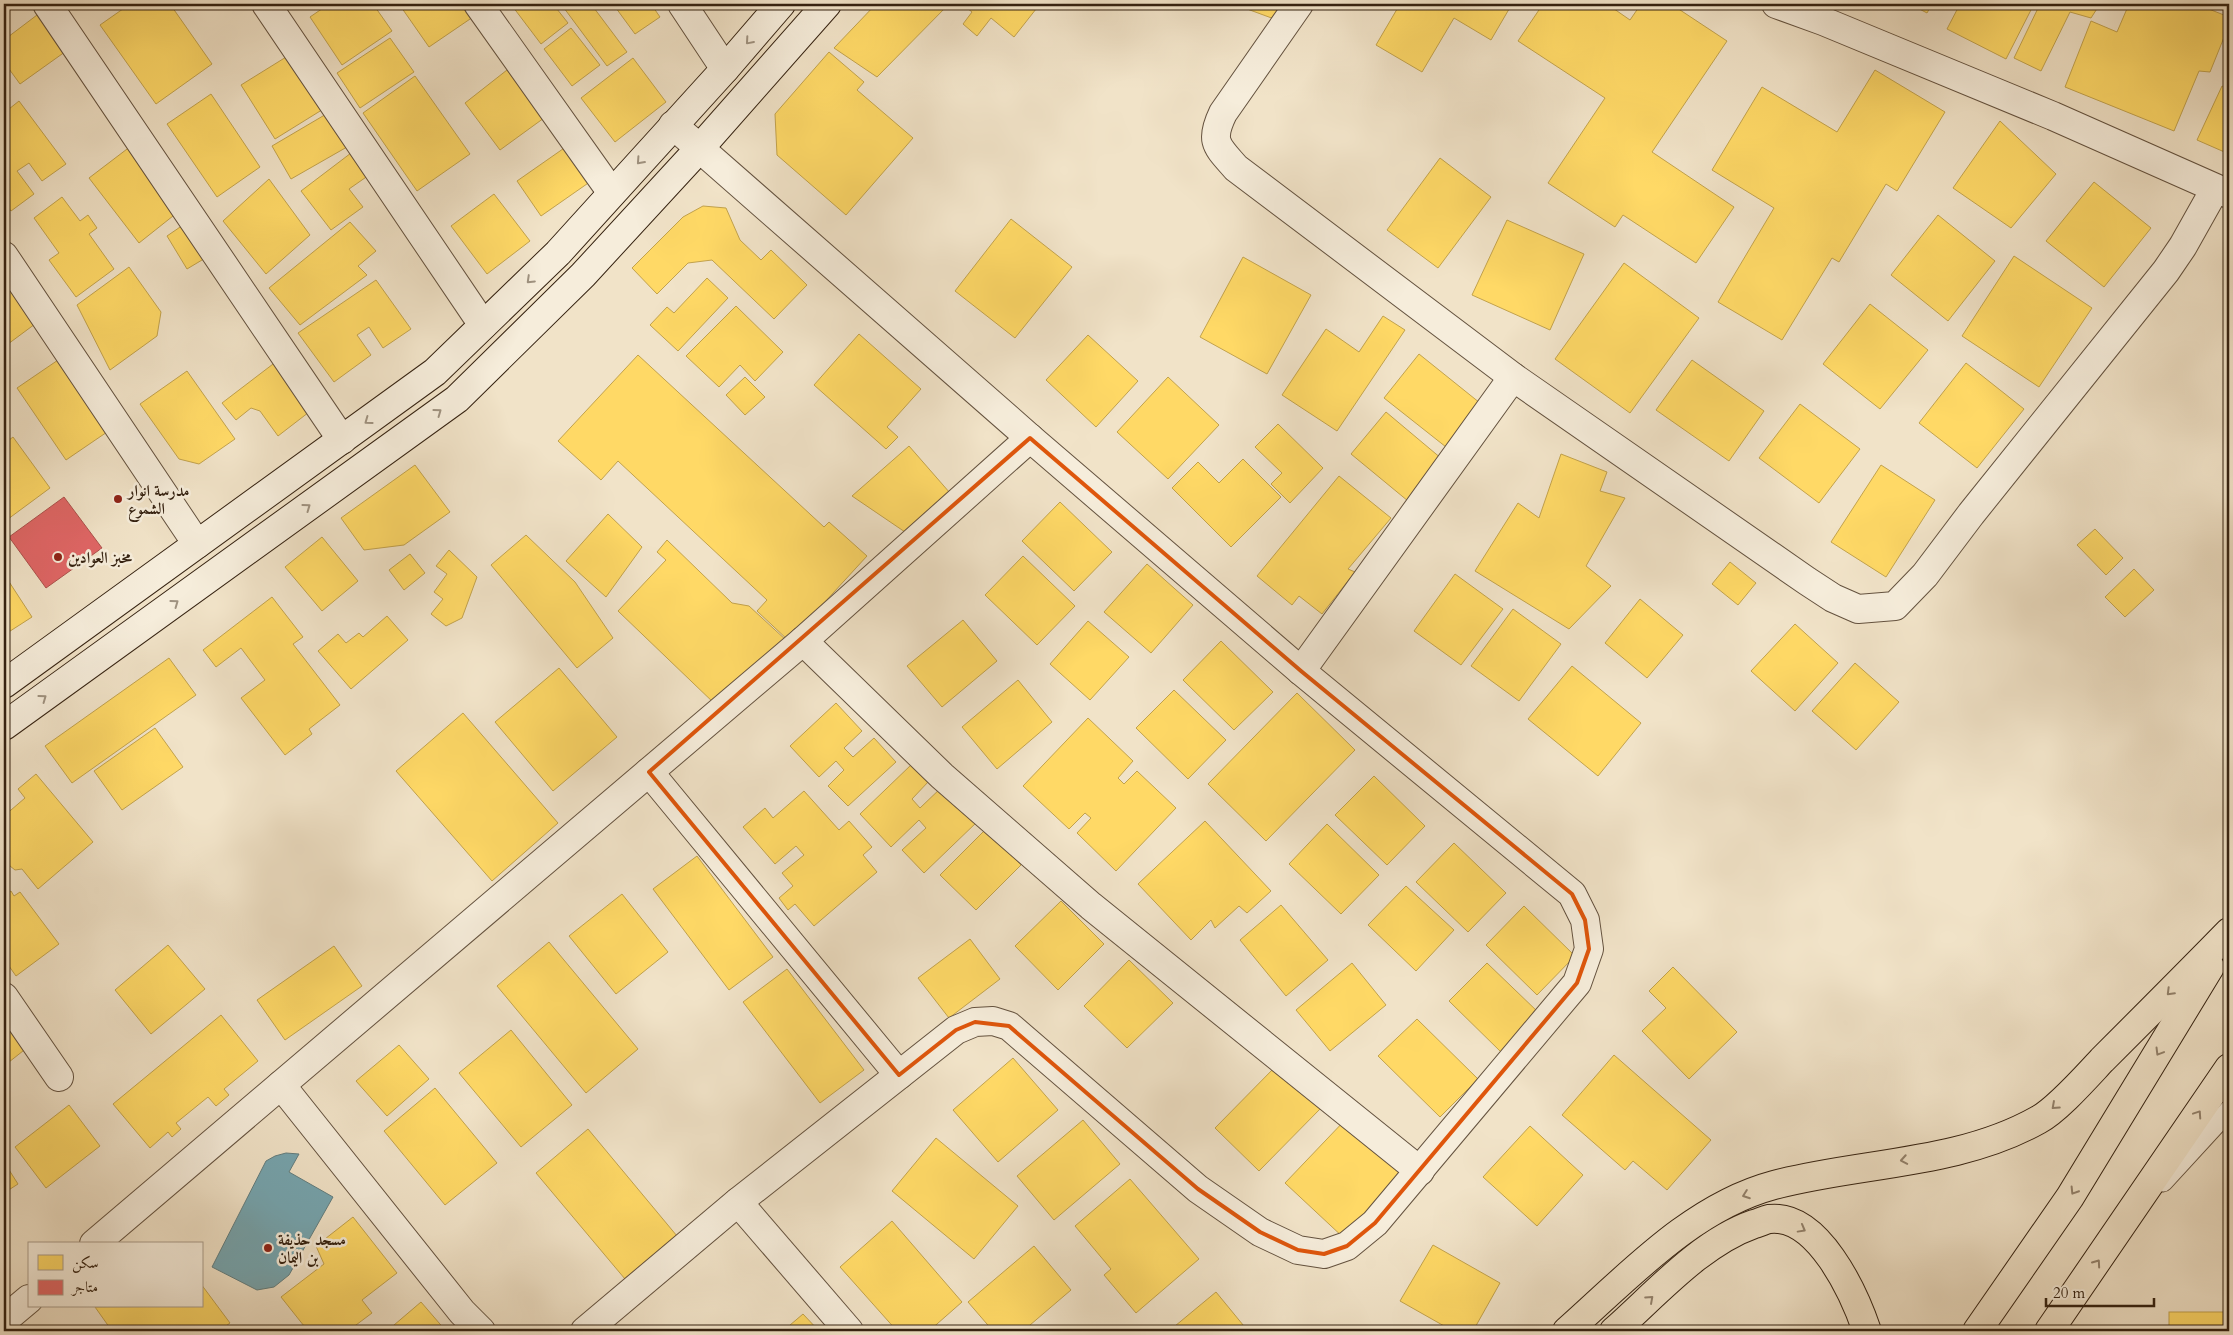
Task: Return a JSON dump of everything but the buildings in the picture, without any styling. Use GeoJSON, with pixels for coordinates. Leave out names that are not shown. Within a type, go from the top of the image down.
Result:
{"type":"FeatureCollection","features":[{"type":"Feature","properties":{"kind":"highway"},"geometry":{"type":"LineString","coordinates":[[1567,1331],[1692,1224],[1722,1204],[1773,1185],[1966,1149],[2008,1136],[2040,1119],[2078,1084],[2229,934]]}},
{"type":"Feature","properties":{"kind":"highway"},"geometry":{"type":"LineString","coordinates":[[1977,1331],[2070,1197],[2229,934]]}},
{"type":"Feature","properties":{"kind":"highway"},"geometry":{"type":"LineString","coordinates":[[2049,1331],[2229,1068]]}},
{"type":"Feature","properties":{"kind":"highway"},"geometry":{"type":"LineString","coordinates":[[1614,1331],[1704,1251],[1737,1230],[1769,1219],[1788,1221],[1808,1230],[1834,1263],[1858,1305],[1867,1331]]}},
{"type":"Feature","properties":{"kind":"street"},"geometry":{"type":"LineString","coordinates":[[47,4],[342,440]]}},
{"type":"Feature","properties":{"kind":"street"},"geometry":{"type":"LineString","coordinates":[[266,4],[483,325]]}},
{"type":"Feature","properties":{"kind":"street"},"geometry":{"type":"LineString","coordinates":[[478,4],[612,193]]}},
{"type":"Feature","properties":{"kind":"street"},"geometry":{"type":"LineString","coordinates":[[682,4],[725,69]]}},
{"type":"Feature","properties":{"kind":"street"},"geometry":{"type":"LineString","coordinates":[[4,684],[435,372],[558,253],[725,69],[781,4]]}},
{"type":"Feature","properties":{"kind":"street"},"geometry":{"type":"LineString","coordinates":[[4,726],[457,399],[583,275],[699,149],[828,4]]}},
{"type":"Feature","properties":{"kind":"street"},"geometry":{"type":"LineString","coordinates":[[1299,4],[1223,113],[1216,128],[1216,144],[1236,168],[1513,377],[1832,598],[1858,609],[1895,606],[1925,575],[1971,514],[2166,271],[2222,191],[2053,116],[1828,12],[1776,4]]}},
{"type":"Feature","properties":{"kind":"street"},"geometry":{"type":"LineString","coordinates":[[585,1331],[738,1202],[898,1075],[956,1030],[975,1022],[993,1021],[1008,1026],[1198,1189],[1260,1232],[1298,1250],[1324,1254],[1348,1246],[1375,1223],[1577,983],[1589,949],[1585,920],[1572,894],[1301,671],[1030,438],[673,125]]}},
{"type":"Feature","properties":{"kind":"street"},"geometry":{"type":"LineString","coordinates":[[4,256],[197,544]]}},
{"type":"Feature","properties":{"kind":"street"},"geometry":{"type":"LineString","coordinates":[[1301,671],[1513,377]]}},
{"type":"Feature","properties":{"kind":"street"},"geometry":{"type":"LineString","coordinates":[[96,1242],[803,641],[1030,438]]}},
{"type":"Feature","properties":{"kind":"street"},"geometry":{"type":"LineString","coordinates":[[803,641],[942,776],[1091,906],[1420,1171]]}},
{"type":"Feature","properties":{"kind":"street"},"geometry":{"type":"LineString","coordinates":[[650,772],[898,1075]]}},
{"type":"Feature","properties":{"kind":"street"},"geometry":{"type":"LineString","coordinates":[[4,996],[59,1077]]}},
{"type":"Feature","properties":{"kind":"street"},"geometry":{"type":"LineString","coordinates":[[281,1085],[462,1312],[481,1331]]}},
{"type":"Feature","properties":{"kind":"street"},"geometry":{"type":"LineString","coordinates":[[738,1202],[849,1331]]}},
{"type":"Feature","properties":{"kind":"street"},"geometry":{"type":"LineString","coordinates":[[4,1320],[28,1300]]}},
{"type":"Feature","properties":{"kind":"lane"},"geometry":{"type":"LineString","coordinates":[[2120,1229],[2229,1110]]}},
{"type":"Feature","properties":{"kind":"highlighted area"},"geometry":{"type":"Polygon","coordinates":[[[1030,438],[1301,671],[1572,894],[1585,920],[1589,949],[1577,983],[1375,1223],[1347,1246],[1324,1254],[1298,1250],[1260,1232],[1198,1189],[1009,1026],[975,1022],[956,1030],[899,1075],[649,772],[1030,438]]]}},
{"type":"Feature","properties":{"kind":"place","name":"مدرسة انوار الشموع"},"geometry":{"type":"Point","coordinates":[118,499]}},
{"type":"Feature","properties":{"kind":"place","name":"مخبز العوادين"},"geometry":{"type":"Point","coordinates":[58,557]}},
{"type":"Feature","properties":{"kind":"place","name":"مسجد حذيفة بن اليمان"},"geometry":{"type":"Point","coordinates":[268,1248]}}]}
